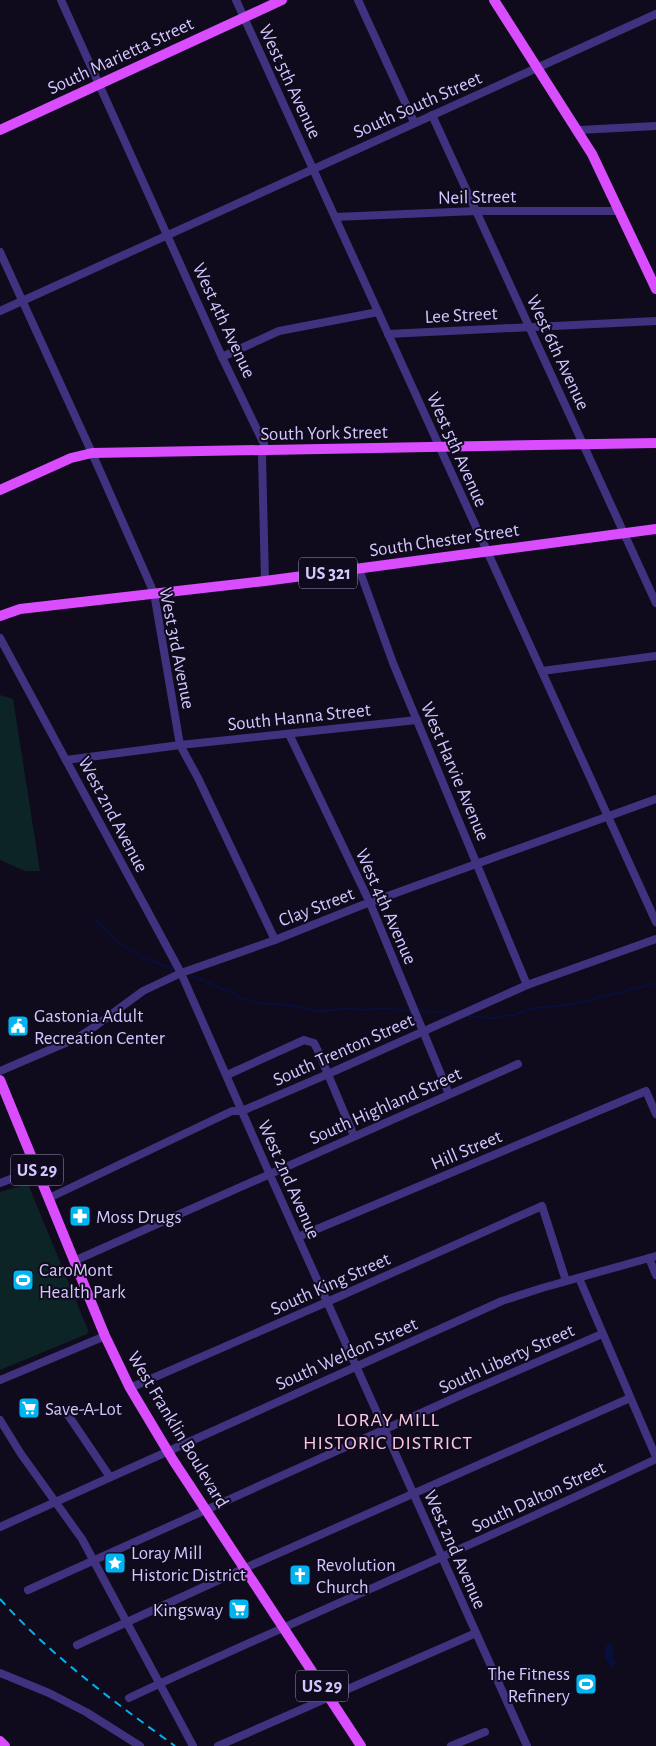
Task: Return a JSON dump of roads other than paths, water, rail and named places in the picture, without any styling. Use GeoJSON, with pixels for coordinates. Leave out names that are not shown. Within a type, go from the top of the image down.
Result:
{"type":"FeatureCollection","features":[{"type":"Feature","properties":{"kind":"main road","name":"South Marietta Street"},"geometry":{"type":"LineString","coordinates":[[0,130],[282,0]]}},
{"type":"Feature","properties":{"kind":"main road"},"geometry":{"type":"LineString","coordinates":[[494,0],[579,130],[598,165],[656,289]]}},
{"type":"Feature","properties":{"kind":"main road","name":"South York Street"},"geometry":{"type":"LineString","coordinates":[[0,490],[71,458],[92,453],[656,443]]}},
{"type":"Feature","properties":{"kind":"main road","name":"South Chester Street"},"geometry":{"type":"LineString","coordinates":[[0,616],[20,609],[265,581],[656,529]]}},
{"type":"Feature","properties":{"kind":"main road","name":"West Franklin Boulevard"},"geometry":{"type":"LineString","coordinates":[[0,1080],[105,1336],[130,1388],[167,1451],[361,1746]]}},
{"type":"Feature","properties":{"kind":"main road"},"geometry":{"type":"LineString","coordinates":[[0,1741],[5,1746]]}},
{"type":"Feature","properties":{"kind":"street","name":"West 4th Avenue"},"geometry":{"type":"LineString","coordinates":[[61,0],[222,357],[264,444],[265,450],[262,458],[265,581]]}},
{"type":"Feature","properties":{"kind":"street","name":"West 5th Avenue"},"geometry":{"type":"LineString","coordinates":[[236,0],[656,922]]}},
{"type":"Feature","properties":{"kind":"street"},"geometry":{"type":"LineString","coordinates":[[358,0],[414,122]]}},
{"type":"Feature","properties":{"kind":"street","name":"South South Street"},"geometry":{"type":"LineString","coordinates":[[0,311],[537,66],[656,14]]}},
{"type":"Feature","properties":{"kind":"street","name":"West 6th Avenue"},"geometry":{"type":"LineString","coordinates":[[432,115],[656,603]]}},
{"type":"Feature","properties":{"kind":"street"},"geometry":{"type":"LineString","coordinates":[[579,130],[656,126]]}},
{"type":"Feature","properties":{"kind":"street","name":"Neil Street"},"geometry":{"type":"LineString","coordinates":[[335,217],[476,211],[620,211]]}},
{"type":"Feature","properties":{"kind":"street","name":"West 3rd Avenue"},"geometry":{"type":"LineString","coordinates":[[0,252],[154,594],[180,745],[198,778],[275,940]]}},
{"type":"Feature","properties":{"kind":"street"},"geometry":{"type":"LineString","coordinates":[[222,357],[279,332],[378,312]]}},
{"type":"Feature","properties":{"kind":"street","name":"Lee Street"},"geometry":{"type":"LineString","coordinates":[[388,334],[656,321]]}},
{"type":"Feature","properties":{"kind":"street","name":"West Harvie Avenue"},"geometry":{"type":"LineString","coordinates":[[358,569],[417,720],[527,985]]}},
{"type":"Feature","properties":{"kind":"street","name":"West 2nd Avenue"},"geometry":{"type":"LineString","coordinates":[[0,638],[181,973],[527,1746]]}},
{"type":"Feature","properties":{"kind":"street"},"geometry":{"type":"LineString","coordinates":[[542,671],[656,656]]}},
{"type":"Feature","properties":{"kind":"street","name":"South Hanna Street"},"geometry":{"type":"LineString","coordinates":[[66,760],[180,745],[417,720]]}},
{"type":"Feature","properties":{"kind":"street","name":"West 4th Avenue"},"geometry":{"type":"LineString","coordinates":[[289,734],[370,903],[449,1094]]}},
{"type":"Feature","properties":{"kind":"street","name":"Clay Street"},"geometry":{"type":"LineString","coordinates":[[0,1070],[77,1038],[144,991],[181,973],[656,799]]}},
{"type":"Feature","properties":{"kind":"street","name":"South Trenton Street"},"geometry":{"type":"LineString","coordinates":[[49,1198],[232,1110],[242,1111],[527,985],[656,939]]}},
{"type":"Feature","properties":{"kind":"street"},"geometry":{"type":"LineString","coordinates":[[226,1076],[304,1040],[314,1044],[354,1136]]}},
{"type":"Feature","properties":{"kind":"street","name":"South Highland Street"},"geometry":{"type":"LineString","coordinates":[[74,1261],[518,1064]]}},
{"type":"Feature","properties":{"kind":"street","name":"Hill Street"},"geometry":{"type":"LineString","coordinates":[[298,1237],[646,1091],[656,1114]]}},
{"type":"Feature","properties":{"kind":"street"},"geometry":{"type":"LineString","coordinates":[[0,1183],[37,1169]]}},
{"type":"Feature","properties":{"kind":"street","name":"South King Street"},"geometry":{"type":"LineString","coordinates":[[130,1388],[542,1206],[566,1281]]}},
{"type":"Feature","properties":{"kind":"street"},"geometry":{"type":"LineString","coordinates":[[652,1257],[656,1275]]}},
{"type":"Feature","properties":{"kind":"street","name":"South Weldon Street"},"geometry":{"type":"LineString","coordinates":[[0,1527],[502,1301],[652,1257]]}},
{"type":"Feature","properties":{"kind":"street"},"geometry":{"type":"LineString","coordinates":[[579,1278],[656,1458]]}},
{"type":"Feature","properties":{"kind":"street","name":"South Liberty Street"},"geometry":{"type":"LineString","coordinates":[[28,1590],[461,1395],[602,1334]]}},
{"type":"Feature","properties":{"kind":"street"},"geometry":{"type":"LineString","coordinates":[[0,1380],[105,1336]]}},
{"type":"Feature","properties":{"kind":"street"},"geometry":{"type":"LineString","coordinates":[[77,1645],[245,1568],[630,1398]]}},
{"type":"Feature","properties":{"kind":"street"},"geometry":{"type":"LineString","coordinates":[[66,1412],[110,1477]]}},
{"type":"Feature","properties":{"kind":"street"},"geometry":{"type":"LineString","coordinates":[[0,1420],[21,1454],[72,1524],[94,1560],[193,1746]]}},
{"type":"Feature","properties":{"kind":"street","name":"South Dalton Street"},"geometry":{"type":"LineString","coordinates":[[129,1698],[283,1627],[555,1507],[656,1458]]}},
{"type":"Feature","properties":{"kind":"street"},"geometry":{"type":"LineString","coordinates":[[218,1746],[476,1633]]}},
{"type":"Feature","properties":{"kind":"street"},"geometry":{"type":"LineString","coordinates":[[0,1673],[49,1693],[86,1712],[140,1746]]}},
{"type":"Feature","properties":{"kind":"street"},"geometry":{"type":"LineString","coordinates":[[451,1746],[485,1732]]}},
{"type":"Feature","properties":{"kind":"waterway"},"geometry":{"type":"LineString","coordinates":[[94,919],[119,943],[146,959],[173,969]]}},
{"type":"Feature","properties":{"kind":"waterway"},"geometry":{"type":"LineString","coordinates":[[192,976],[233,993],[240,998],[258,1003],[288,1005],[316,1011],[346,1008],[363,1010],[382,1008],[409,1011]]}},
{"type":"Feature","properties":{"kind":"waterway"},"geometry":{"type":"LineString","coordinates":[[467,1016],[493,1018],[514,1015],[532,1008],[578,1003],[656,983]]}},
{"type":"Feature","properties":{"kind":"waterway"},"geometry":{"type":"LineString","coordinates":[[420,1011],[452,1013]]}},
{"type":"Feature","properties":{"kind":"railway"},"geometry":{"type":"LineString","coordinates":[[0,1599],[61,1659],[175,1746]]}},
{"type":"Feature","properties":{"kind":"place","name":"Gastonia Adult Recreation Center"},"geometry":{"type":"Point","coordinates":[18,1026]}},
{"type":"Feature","properties":{"kind":"place","name":"Moss Drugs"},"geometry":{"type":"Point","coordinates":[80,1216]}},
{"type":"Feature","properties":{"kind":"place","name":"CaroMont Health Park"},"geometry":{"type":"Point","coordinates":[23,1280]}},
{"type":"Feature","properties":{"kind":"place","name":"Save-A-Lot"},"geometry":{"type":"Point","coordinates":[29,1408]}},
{"type":"Feature","properties":{"kind":"place","name":"Loray Mill Historic District"},"geometry":{"type":"Point","coordinates":[115,1563]}},
{"type":"Feature","properties":{"kind":"place","name":"Revolution Church"},"geometry":{"type":"Point","coordinates":[300,1575]}},
{"type":"Feature","properties":{"kind":"place","name":"Kingsway"},"geometry":{"type":"Point","coordinates":[239,1609]}},
{"type":"Feature","properties":{"kind":"place","name":"The Fitness Refinery"},"geometry":{"type":"Point","coordinates":[586,1684]}},
{"type":"Feature","properties":{"kind":"district","name":"LORAY MILL HISTORIC DISTRICT"},"geometry":{"type":"Point","coordinates":[388,1430]}}]}
